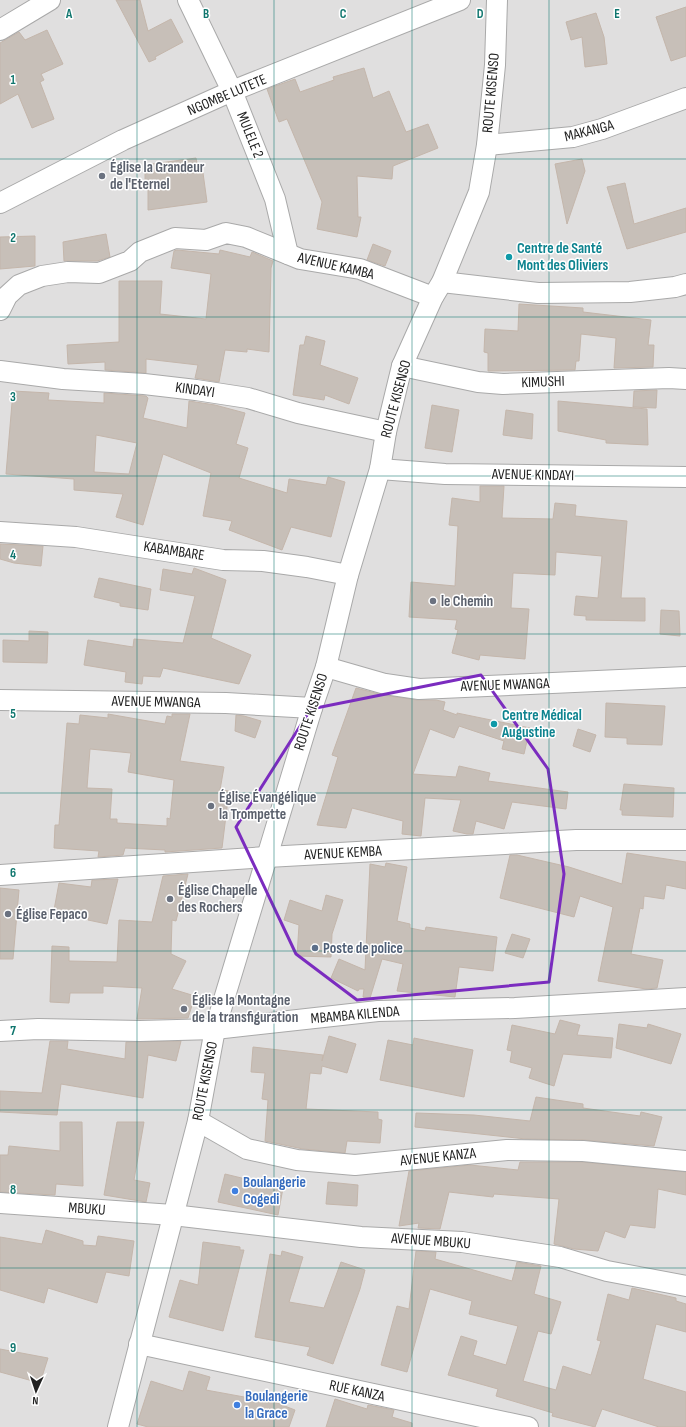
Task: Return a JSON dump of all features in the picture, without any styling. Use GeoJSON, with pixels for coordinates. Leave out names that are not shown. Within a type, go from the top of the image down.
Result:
{"type":"FeatureCollection","features":[{"type":"Feature","properties":{"kind":"street"},"geometry":{"type":"LineString","coordinates":[[0,30],[50,0]]}},
{"type":"Feature","properties":{"kind":"street","name":"MULELE 2"},"geometry":{"type":"LineString","coordinates":[[188,0],[232,91],[275,199],[288,254]]}},
{"type":"Feature","properties":{"kind":"street","name":"NGOMBE LUTETE"},"geometry":{"type":"LineString","coordinates":[[0,203],[123,140],[232,91],[460,0]]}},
{"type":"Feature","properties":{"kind":"street","name":"ROUTE KISENSO"},"geometry":{"type":"LineString","coordinates":[[118,1427],[138,1344],[198,1122],[215,1029],[312,708],[326,667],[348,575],[380,469],[386,432],[402,366],[438,290],[479,192],[487,145],[495,65],[497,0]]}},
{"type":"Feature","properties":{"kind":"street","name":"MAKANGA"},"geometry":{"type":"LineString","coordinates":[[487,145],[573,137],[602,129],[686,98]]}},
{"type":"Feature","properties":{"kind":"street","name":"AVENUE KAMBA"},"geometry":{"type":"LineString","coordinates":[[0,310],[7,296],[19,285],[42,276],[61,273],[99,273],[130,261],[140,252],[175,238],[206,240],[226,233],[246,236],[300,259],[360,269],[438,290],[538,293],[630,292],[676,287],[686,284]]}},
{"type":"Feature","properties":{"kind":"street","name":"KIMUSHI"},"geometry":{"type":"LineString","coordinates":[[402,366],[478,382],[503,384],[668,378],[686,380]]}},
{"type":"Feature","properties":{"kind":"street","name":"KINDAYI"},"geometry":{"type":"LineString","coordinates":[[0,371],[63,379],[144,384],[248,398],[298,413],[386,432]]}},
{"type":"Feature","properties":{"kind":"street","name":"AVENUE KINDAYI"},"geometry":{"type":"LineString","coordinates":[[380,469],[445,474],[686,477]]}},
{"type":"Feature","properties":{"kind":"street","name":"KABAMBARE"},"geometry":{"type":"LineString","coordinates":[[0,532],[83,538],[223,560],[263,561],[307,567],[348,575]]}},
{"type":"Feature","properties":{"kind":"street","name":"AVENUE MWANGA"},"geometry":{"type":"LineString","coordinates":[[326,667],[385,684],[419,689],[686,677]]}},
{"type":"Feature","properties":{"kind":"street","name":"AVENUE MWANGA"},"geometry":{"type":"LineString","coordinates":[[0,700],[226,703],[312,708]]}},
{"type":"Feature","properties":{"kind":"street","name":"AVENUE KEMBA"},"geometry":{"type":"LineString","coordinates":[[0,875],[267,857],[576,840],[686,840]]}},
{"type":"Feature","properties":{"kind":"street","name":"MBAMBA KILENDA"},"geometry":{"type":"LineString","coordinates":[[0,1031],[38,1029],[140,1031],[215,1029],[378,1011],[515,1008],[686,998]]}},
{"type":"Feature","properties":{"kind":"street","name":"AVENUE KANZA"},"geometry":{"type":"LineString","coordinates":[[198,1122],[247,1149],[296,1160],[356,1165],[507,1150],[583,1152],[686,1161]]}},
{"type":"Feature","properties":{"kind":"street","name":"MBUKU"},"geometry":{"type":"LineString","coordinates":[[0,1202],[173,1215]]}},
{"type":"Feature","properties":{"kind":"street","name":"AVENUE MBUKU"},"geometry":{"type":"LineString","coordinates":[[173,1215],[361,1237],[462,1242],[560,1257],[607,1271],[686,1286]]}},
{"type":"Feature","properties":{"kind":"street","name":"RUE KANZA"},"geometry":{"type":"LineString","coordinates":[[138,1344],[528,1427]]}},
{"type":"Feature","properties":{"kind":"highlighted area"},"geometry":{"type":"Polygon","coordinates":[[[481,675],[548,769],[564,874],[549,982],[357,1000],[296,954],[236,827],[311,709],[481,675]]]}},
{"type":"Feature","properties":{"kind":"shaded area"},"geometry":{"type":"Polygon","coordinates":[[[0,0],[686,0],[686,1427],[0,1427],[0,0]]]}},
{"type":"Feature","properties":{"kind":"building"},"geometry":{"type":"Polygon","coordinates":[[[116,0],[140,0],[148,31],[171,19],[183,42],[155,57],[156,59],[149,62],[116,0]]]}},
{"type":"Feature","properties":{"kind":"building"},"geometry":{"type":"Polygon","coordinates":[[[686,7],[686,56],[671,61],[656,17],[686,7]]]}},
{"type":"Feature","properties":{"kind":"building"},"geometry":{"type":"Polygon","coordinates":[[[596,13],[604,37],[607,64],[585,67],[582,37],[571,40],[566,22],[596,13]]]}},
{"type":"Feature","properties":{"kind":"building"},"geometry":{"type":"Polygon","coordinates":[[[47,30],[63,64],[41,74],[44,80],[40,82],[54,119],[32,128],[18,94],[0,104],[0,43],[19,32],[25,40],[47,30]]]}},
{"type":"Feature","properties":{"kind":"building"},"geometry":{"type":"Polygon","coordinates":[[[364,68],[373,98],[389,91],[406,132],[428,124],[438,148],[393,166],[392,179],[357,176],[358,217],[361,217],[357,237],[317,229],[322,202],[287,119],[279,122],[267,89],[295,79],[300,92],[334,80],[333,77],[364,68]]]}},
{"type":"Feature","properties":{"kind":"building"},"geometry":{"type":"Polygon","coordinates":[[[196,158],[199,173],[203,173],[207,202],[148,210],[148,185],[145,185],[145,165],[196,158]]]}},
{"type":"Feature","properties":{"kind":"building"},"geometry":{"type":"Polygon","coordinates":[[[582,159],[585,171],[567,224],[555,164],[582,159]]]}},
{"type":"Feature","properties":{"kind":"building"},"geometry":{"type":"Polygon","coordinates":[[[625,183],[634,224],[686,208],[686,232],[627,249],[607,187],[625,183]]]}},
{"type":"Feature","properties":{"kind":"building"},"geometry":{"type":"Polygon","coordinates":[[[106,234],[110,257],[97,261],[64,261],[63,242],[106,234]]]}},
{"type":"Feature","properties":{"kind":"building"},"geometry":{"type":"Polygon","coordinates":[[[35,236],[35,266],[0,269],[0,237],[35,236]]]}},
{"type":"Feature","properties":{"kind":"building"},"geometry":{"type":"Polygon","coordinates":[[[373,244],[391,251],[385,266],[367,260],[373,244]]]}},
{"type":"Feature","properties":{"kind":"building"},"geometry":{"type":"Polygon","coordinates":[[[220,250],[250,257],[252,252],[273,261],[271,268],[269,352],[247,349],[247,352],[225,350],[219,382],[195,378],[198,365],[146,359],[146,373],[105,370],[105,362],[68,364],[67,345],[119,342],[119,281],[162,281],[160,314],[206,319],[211,274],[171,268],[174,251],[219,254],[220,250]]]}},
{"type":"Feature","properties":{"kind":"building"},"geometry":{"type":"Polygon","coordinates":[[[519,304],[583,308],[583,312],[651,320],[648,345],[654,345],[653,367],[614,368],[616,338],[581,334],[579,361],[576,361],[575,370],[488,371],[488,353],[484,352],[485,329],[518,331],[519,304]]]}},
{"type":"Feature","properties":{"kind":"building"},"geometry":{"type":"Polygon","coordinates":[[[306,336],[325,341],[320,365],[358,378],[349,404],[325,395],[324,400],[293,395],[300,345],[304,345],[306,336]]]}},
{"type":"Feature","properties":{"kind":"building"},"geometry":{"type":"Polygon","coordinates":[[[657,390],[656,408],[633,407],[634,391],[657,390]]]}},
{"type":"Feature","properties":{"kind":"building"},"geometry":{"type":"Polygon","coordinates":[[[13,391],[49,393],[48,400],[104,403],[104,393],[146,396],[148,398],[143,418],[187,428],[189,401],[215,405],[245,413],[236,444],[248,448],[239,478],[287,493],[289,479],[326,485],[328,477],[345,482],[331,537],[291,527],[282,550],[229,530],[232,521],[203,516],[211,473],[163,454],[143,525],[116,517],[123,494],[74,490],[74,479],[6,474],[13,391]],[[96,435],[94,472],[129,474],[137,443],[96,435]]]}},
{"type":"Feature","properties":{"kind":"building"},"geometry":{"type":"Polygon","coordinates":[[[558,401],[647,409],[648,445],[606,443],[606,440],[558,431],[558,401]]]}},
{"type":"Feature","properties":{"kind":"building"},"geometry":{"type":"Polygon","coordinates":[[[432,405],[459,410],[452,452],[425,448],[432,405]]]}},
{"type":"Feature","properties":{"kind":"building"},"geometry":{"type":"Polygon","coordinates":[[[506,410],[533,414],[532,439],[503,435],[506,410]]]}},
{"type":"Feature","properties":{"kind":"building"},"geometry":{"type":"Polygon","coordinates":[[[480,486],[504,486],[502,518],[553,519],[555,503],[576,505],[575,516],[627,521],[621,598],[645,598],[645,621],[586,620],[586,616],[574,615],[576,596],[598,598],[602,556],[556,552],[555,575],[513,573],[511,608],[529,609],[525,659],[480,655],[479,660],[452,653],[458,630],[455,629],[457,620],[409,617],[411,582],[455,586],[458,526],[449,525],[452,498],[480,502],[480,486]]]}},
{"type":"Feature","properties":{"kind":"building"},"geometry":{"type":"Polygon","coordinates":[[[0,544],[43,546],[41,566],[14,563],[0,559],[0,544]]]}},
{"type":"Feature","properties":{"kind":"building"},"geometry":{"type":"Polygon","coordinates":[[[194,568],[226,580],[211,638],[251,655],[239,684],[163,668],[160,677],[143,676],[142,684],[125,682],[126,672],[84,665],[88,640],[133,647],[134,639],[183,643],[195,596],[160,590],[163,569],[192,574],[194,568]]]}},
{"type":"Feature","properties":{"kind":"building"},"geometry":{"type":"Polygon","coordinates":[[[99,578],[151,589],[148,610],[120,606],[120,603],[94,597],[99,578]]]}},
{"type":"Feature","properties":{"kind":"building"},"geometry":{"type":"Polygon","coordinates":[[[661,610],[679,611],[680,636],[660,634],[661,610]]]}},
{"type":"Feature","properties":{"kind":"building"},"geometry":{"type":"Polygon","coordinates":[[[29,631],[48,632],[47,663],[3,662],[3,640],[29,641],[29,631]]]}},
{"type":"Feature","properties":{"kind":"building"},"geometry":{"type":"Polygon","coordinates":[[[356,688],[383,695],[445,702],[443,710],[457,715],[457,713],[530,728],[524,754],[502,749],[504,741],[459,726],[454,738],[430,729],[413,774],[456,777],[459,766],[490,773],[488,781],[568,792],[566,809],[512,802],[504,829],[476,821],[473,834],[467,834],[453,831],[461,800],[425,798],[421,836],[402,834],[403,821],[352,808],[346,828],[317,825],[338,757],[332,755],[356,688]]]}},
{"type":"Feature","properties":{"kind":"building"},"geometry":{"type":"Polygon","coordinates":[[[606,703],[665,706],[662,745],[627,744],[627,738],[605,737],[606,703]]]}},
{"type":"Feature","properties":{"kind":"building"},"geometry":{"type":"Polygon","coordinates":[[[108,714],[165,724],[167,716],[172,717],[172,714],[190,714],[180,761],[224,767],[220,790],[229,791],[222,848],[165,852],[165,850],[125,848],[123,855],[98,857],[99,851],[54,848],[55,825],[59,825],[67,723],[79,724],[80,715],[108,718],[108,714]],[[90,749],[87,788],[112,789],[110,819],[117,819],[117,823],[167,826],[167,818],[170,819],[174,780],[128,772],[131,753],[90,749]]]}},
{"type":"Feature","properties":{"kind":"building"},"geometry":{"type":"Polygon","coordinates":[[[236,715],[261,721],[255,738],[235,731],[236,715]]]}},
{"type":"Feature","properties":{"kind":"building"},"geometry":{"type":"Polygon","coordinates":[[[578,729],[596,735],[590,752],[573,746],[578,729]]]}},
{"type":"Feature","properties":{"kind":"building"},"geometry":{"type":"Polygon","coordinates":[[[624,784],[674,788],[673,817],[622,815],[622,810],[620,810],[624,784]]]}},
{"type":"Feature","properties":{"kind":"building"},"geometry":{"type":"Polygon","coordinates":[[[627,853],[686,862],[686,889],[666,885],[664,899],[644,896],[643,909],[640,908],[631,954],[663,960],[657,988],[646,989],[598,981],[613,907],[580,896],[574,917],[500,898],[510,855],[517,855],[569,867],[622,884],[627,853]]]}},
{"type":"Feature","properties":{"kind":"building"},"geometry":{"type":"Polygon","coordinates":[[[386,863],[407,867],[397,921],[410,924],[410,928],[425,931],[426,927],[497,937],[493,971],[459,967],[455,997],[397,991],[403,964],[382,959],[370,998],[363,997],[364,989],[359,989],[358,991],[331,978],[339,959],[365,970],[370,864],[385,867],[386,863]]]}},
{"type":"Feature","properties":{"kind":"building"},"geometry":{"type":"Polygon","coordinates":[[[188,874],[176,921],[172,920],[171,954],[186,961],[172,989],[195,996],[188,1018],[137,1019],[142,988],[103,986],[103,993],[70,993],[69,1003],[50,1002],[52,946],[69,947],[69,961],[117,962],[119,920],[152,922],[163,876],[188,874]]]}},
{"type":"Feature","properties":{"kind":"building"},"geometry":{"type":"Polygon","coordinates":[[[118,879],[107,924],[88,920],[89,917],[54,910],[59,883],[91,887],[92,880],[118,879]]]}},
{"type":"Feature","properties":{"kind":"building","name":"Église Fepaco"},"geometry":{"type":"Polygon","coordinates":[[[0,888],[19,890],[13,959],[0,959],[0,888]]]}},
{"type":"Feature","properties":{"kind":"building"},"geometry":{"type":"Polygon","coordinates":[[[326,895],[343,900],[332,934],[331,957],[297,956],[299,925],[284,920],[290,900],[322,911],[326,895]]]}},
{"type":"Feature","properties":{"kind":"building"},"geometry":{"type":"Polygon","coordinates":[[[512,934],[530,939],[523,958],[505,953],[512,934]]]}},
{"type":"Feature","properties":{"kind":"building"},"geometry":{"type":"Polygon","coordinates":[[[560,1020],[580,1025],[577,1035],[613,1038],[611,1058],[563,1054],[554,1086],[529,1078],[532,1068],[510,1062],[512,1051],[507,1050],[512,1025],[555,1034],[560,1020]]]}},
{"type":"Feature","properties":{"kind":"building"},"geometry":{"type":"Polygon","coordinates":[[[619,1024],[647,1028],[648,1024],[681,1034],[671,1064],[616,1048],[619,1024]]]}},
{"type":"Feature","properties":{"kind":"building"},"geometry":{"type":"Polygon","coordinates":[[[329,1036],[356,1044],[347,1073],[322,1066],[321,1074],[310,1073],[306,1109],[378,1112],[378,1119],[382,1120],[380,1143],[347,1141],[345,1153],[303,1149],[265,1141],[268,1100],[262,1099],[265,1073],[251,1072],[253,1047],[323,1055],[322,1061],[329,1036]]]}},
{"type":"Feature","properties":{"kind":"building"},"geometry":{"type":"Polygon","coordinates":[[[414,1038],[473,1050],[464,1097],[380,1080],[388,1040],[413,1045],[414,1038]]]}},
{"type":"Feature","properties":{"kind":"building"},"geometry":{"type":"Polygon","coordinates":[[[50,1041],[68,1041],[67,1049],[125,1059],[126,1042],[181,1041],[176,1061],[148,1055],[143,1098],[61,1084],[57,1115],[0,1112],[0,1091],[42,1093],[50,1041]]]}},
{"type":"Feature","properties":{"kind":"building"},"geometry":{"type":"Polygon","coordinates":[[[536,1097],[583,1104],[583,1108],[640,1116],[641,1112],[662,1117],[654,1146],[584,1140],[526,1139],[415,1127],[416,1113],[474,1115],[530,1121],[536,1097]]]}},
{"type":"Feature","properties":{"kind":"building"},"geometry":{"type":"Polygon","coordinates":[[[60,1122],[82,1122],[83,1186],[56,1184],[55,1195],[0,1192],[0,1155],[8,1155],[9,1146],[60,1151],[60,1122]]]}},
{"type":"Feature","properties":{"kind":"building"},"geometry":{"type":"Polygon","coordinates":[[[117,1122],[144,1122],[134,1180],[150,1183],[146,1202],[104,1195],[117,1122]]]}},
{"type":"Feature","properties":{"kind":"building"},"geometry":{"type":"Polygon","coordinates":[[[520,1162],[582,1162],[686,1172],[686,1195],[658,1189],[655,1228],[630,1225],[625,1238],[605,1231],[598,1251],[574,1249],[554,1244],[559,1199],[494,1194],[493,1197],[449,1192],[440,1229],[418,1228],[419,1223],[399,1226],[409,1171],[470,1165],[518,1170],[520,1162]]]}},
{"type":"Feature","properties":{"kind":"building"},"geometry":{"type":"Polygon","coordinates":[[[225,1174],[283,1188],[278,1215],[218,1202],[225,1174]]]}},
{"type":"Feature","properties":{"kind":"building"},"geometry":{"type":"Polygon","coordinates":[[[328,1182],[358,1185],[357,1206],[326,1204],[328,1182]]]}},
{"type":"Feature","properties":{"kind":"building"},"geometry":{"type":"Polygon","coordinates":[[[46,1230],[83,1241],[83,1245],[96,1246],[98,1236],[134,1241],[129,1276],[106,1272],[97,1303],[48,1288],[44,1303],[0,1290],[0,1237],[42,1244],[46,1230]]]}},
{"type":"Feature","properties":{"kind":"building"},"geometry":{"type":"Polygon","coordinates":[[[203,1242],[240,1247],[240,1250],[244,1250],[223,1331],[169,1317],[180,1280],[198,1285],[203,1242]]]}},
{"type":"Feature","properties":{"kind":"building"},"geometry":{"type":"Polygon","coordinates":[[[282,1251],[303,1257],[289,1302],[324,1308],[341,1262],[365,1270],[360,1289],[333,1364],[307,1355],[310,1347],[255,1337],[270,1254],[281,1256],[282,1251]]]}},
{"type":"Feature","properties":{"kind":"building"},"geometry":{"type":"Polygon","coordinates":[[[416,1251],[436,1252],[435,1259],[512,1281],[517,1262],[541,1266],[534,1294],[561,1302],[551,1334],[538,1331],[523,1381],[556,1390],[563,1366],[591,1375],[601,1341],[597,1340],[608,1294],[629,1300],[632,1288],[676,1298],[676,1301],[686,1304],[686,1332],[656,1324],[643,1379],[686,1392],[686,1427],[659,1427],[602,1409],[595,1427],[552,1416],[553,1413],[496,1396],[498,1389],[448,1375],[461,1336],[477,1341],[473,1355],[506,1365],[518,1326],[469,1314],[472,1301],[430,1289],[407,1372],[381,1365],[397,1306],[409,1309],[416,1251]]]}},
{"type":"Feature","properties":{"kind":"building"},"geometry":{"type":"Polygon","coordinates":[[[0,1349],[48,1358],[40,1383],[0,1372],[0,1349]]]}},
{"type":"Feature","properties":{"kind":"building"},"geometry":{"type":"Polygon","coordinates":[[[189,1371],[210,1377],[206,1390],[277,1403],[295,1410],[289,1427],[148,1427],[137,1424],[151,1381],[183,1391],[189,1371]]]}},
{"type":"Feature","properties":{"kind":"building"},"geometry":{"type":"Polygon","coordinates":[[[335,1399],[367,1409],[368,1405],[394,1410],[392,1417],[412,1423],[412,1427],[326,1427],[335,1399]]]}},
{"type":"Feature","properties":{"kind":"place","name":"Église la Grandeur de l'Eternel"},"geometry":{"type":"Point","coordinates":[102,176]}},
{"type":"Feature","properties":{"kind":"place","name":"Centre de Santé Mont des Oliviers"},"geometry":{"type":"Point","coordinates":[509,257]}},
{"type":"Feature","properties":{"kind":"place","name":"le Chemin"},"geometry":{"type":"Point","coordinates":[433,601]}},
{"type":"Feature","properties":{"kind":"place","name":"Centre Médical Augustine"},"geometry":{"type":"Point","coordinates":[494,724]}},
{"type":"Feature","properties":{"kind":"place","name":"Église Évangélique la Trompette"},"geometry":{"type":"Point","coordinates":[211,806]}},
{"type":"Feature","properties":{"kind":"place","name":"Église Chapelle des Rochers"},"geometry":{"type":"Point","coordinates":[170,899]}},
{"type":"Feature","properties":{"kind":"place","name":"Église Fepaco"},"geometry":{"type":"Point","coordinates":[8,914]}},
{"type":"Feature","properties":{"kind":"place","name":"Poste de police"},"geometry":{"type":"Point","coordinates":[315,948]}},
{"type":"Feature","properties":{"kind":"place","name":"Église la Montagne de la transfiguration"},"geometry":{"type":"Point","coordinates":[184,1009]}},
{"type":"Feature","properties":{"kind":"place","name":"Boulangerie Cogedi"},"geometry":{"type":"Point","coordinates":[235,1191]}},
{"type":"Feature","properties":{"kind":"place","name":"Boulangerie la Grace"},"geometry":{"type":"Point","coordinates":[237,1405]}}]}
